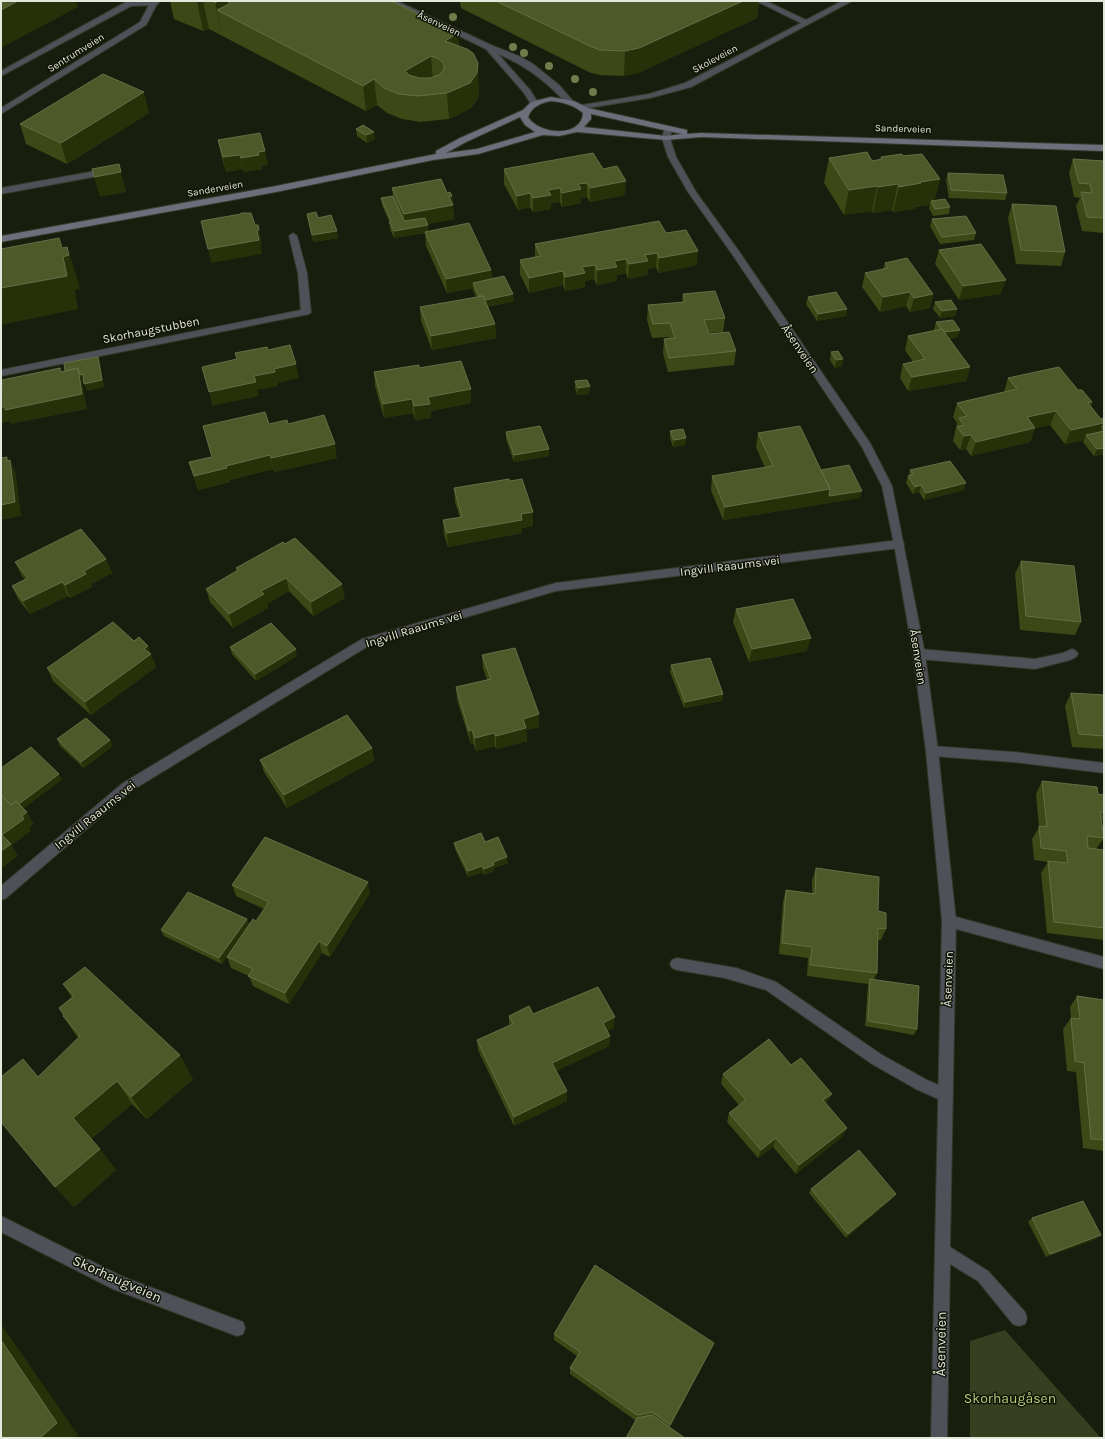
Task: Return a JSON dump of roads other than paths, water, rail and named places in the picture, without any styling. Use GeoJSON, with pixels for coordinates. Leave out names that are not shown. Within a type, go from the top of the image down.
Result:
{"type":"FeatureCollection","features":[{"type":"Feature","properties":{"kind":"main road","name":"Sanderveien"},"geometry":{"type":"LineString","coordinates":[[433,157],[463,140],[526,112],[535,104],[551,100],[569,101],[583,109],[667,133]]}},
{"type":"Feature","properties":{"kind":"main road"},"geometry":{"type":"LineString","coordinates":[[576,129],[582,125],[585,120],[586,115],[583,109]]}},
{"type":"Feature","properties":{"kind":"main road","name":"Sanderveien"},"geometry":{"type":"LineString","coordinates":[[526,112],[524,117],[526,122],[536,130],[543,132],[560,133],[576,129],[701,135],[934,141],[1104,148]]}},
{"type":"Feature","properties":{"kind":"main road","name":"Sanderveien"},"geometry":{"type":"LineString","coordinates":[[1,239],[276,189],[433,157],[478,151],[543,132]]}},
{"type":"Feature","properties":{"kind":"street","name":"Åsenveien"},"geometry":{"type":"LineString","coordinates":[[391,1],[488,47],[518,59],[530,66],[556,87],[569,101]]}},
{"type":"Feature","properties":{"kind":"street"},"geometry":{"type":"LineString","coordinates":[[760,1],[805,22]]}},
{"type":"Feature","properties":{"kind":"street","name":"Skoleveien"},"geometry":{"type":"LineString","coordinates":[[583,109],[650,96],[688,84],[848,1]]}},
{"type":"Feature","properties":{"kind":"street","name":"Sentrumveien"},"geometry":{"type":"LineString","coordinates":[[1,74],[127,3],[156,2]]}},
{"type":"Feature","properties":{"kind":"street","name":"Sentrumveien"},"geometry":{"type":"LineString","coordinates":[[1,112],[143,23],[156,2]]}},
{"type":"Feature","properties":{"kind":"street","name":"Åsenveien"},"geometry":{"type":"LineString","coordinates":[[488,47],[527,92],[535,104]]}},
{"type":"Feature","properties":{"kind":"street","name":"Åsenveien"},"geometry":{"type":"LineString","coordinates":[[667,133],[672,157],[692,192],[735,252],[866,446],[887,486],[919,654],[932,751],[949,922],[939,1438]]}},
{"type":"Feature","properties":{"kind":"street"},"geometry":{"type":"LineString","coordinates":[[1,191],[101,173]]}},
{"type":"Feature","properties":{"kind":"street","name":"Skorhaugstubben"},"geometry":{"type":"LineString","coordinates":[[1,373],[306,312],[303,272],[293,236]]}},
{"type":"Feature","properties":{"kind":"street","name":"Ingvill Raaums vei"},"geometry":{"type":"LineString","coordinates":[[1,894],[127,786],[366,642],[556,587],[899,544]]}},
{"type":"Feature","properties":{"kind":"street"},"geometry":{"type":"LineString","coordinates":[[919,654],[1035,664],[1066,657],[1072,654]]}},
{"type":"Feature","properties":{"kind":"street"},"geometry":{"type":"LineString","coordinates":[[932,751],[1013,756],[1104,768]]}},
{"type":"Feature","properties":{"kind":"street"},"geometry":{"type":"LineString","coordinates":[[949,922],[997,933],[1043,948],[1104,963]]}},
{"type":"Feature","properties":{"kind":"street"},"geometry":{"type":"LineString","coordinates":[[677,964],[723,970],[755,979],[771,986],[868,1056],[924,1086],[945,1095]]}},
{"type":"Feature","properties":{"kind":"street","name":"Skorhaugveien"},"geometry":{"type":"LineString","coordinates":[[1,1224],[119,1283],[237,1328]]}},
{"type":"Feature","properties":{"kind":"street"},"geometry":{"type":"LineString","coordinates":[[943,1251],[983,1276],[1019,1318]]}},
{"type":"Feature","properties":{"kind":"park label","name":"Skorhaugåsen"},"geometry":{"type":"Point","coordinates":[1010,1398]}}]}
